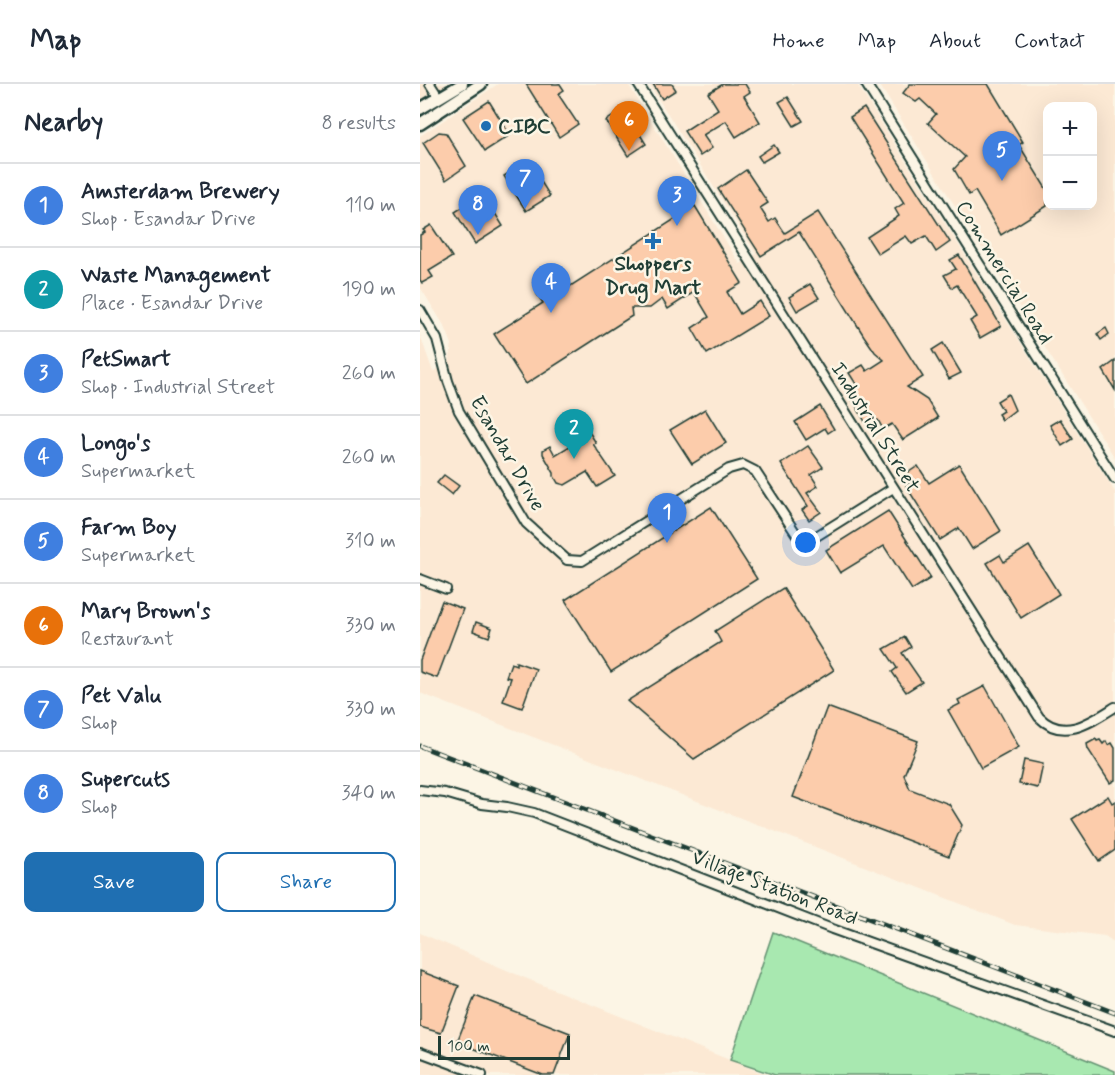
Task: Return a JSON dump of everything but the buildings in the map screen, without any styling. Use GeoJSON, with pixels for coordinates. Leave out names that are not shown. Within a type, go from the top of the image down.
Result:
{"type":"FeatureCollection","features":[{"type":"Feature","properties":{"kind":"main road"},"geometry":{"type":"LineString","coordinates":[[420,110],[462,84]]}},
{"type":"Feature","properties":{"kind":"main road"},"geometry":{"type":"LineString","coordinates":[[420,124],[481,84]]}},
{"type":"Feature","properties":{"kind":"street"},"geometry":{"type":"LineString","coordinates":[[430,84],[439,98]]}},
{"type":"Feature","properties":{"kind":"street","name":"Industrial Street"},"geometry":{"type":"LineString","coordinates":[[638,84],[1043,722],[1060,730],[1076,728],[1088,724],[1115,707]]}},
{"type":"Feature","properties":{"kind":"street","name":"Commercial Road"},"geometry":{"type":"LineString","coordinates":[[866,84],[1115,479]]}},
{"type":"Feature","properties":{"kind":"street","name":"Esandar Drive"},"geometry":{"type":"LineString","coordinates":[[420,310],[437,339],[459,411],[526,523],[567,560],[582,561],[729,469],[743,465],[755,471],[799,538],[815,537],[893,488]]}},
{"type":"Feature","properties":{"kind":"street"},"geometry":{"type":"LineString","coordinates":[[420,579],[446,589]]}},
{"type":"Feature","properties":{"kind":"street","name":"Village Station Road"},"geometry":{"type":"LineString","coordinates":[[420,790],[445,793],[482,804],[534,813],[832,929],[1115,1031]]}},
{"type":"Feature","properties":{"kind":"street"},"geometry":{"type":"LineString","coordinates":[[420,1052],[482,1075]]}},
{"type":"Feature","properties":{"kind":"shaded area"},"geometry":{"type":"Polygon","coordinates":[[[420,84],[447,84],[420,101],[420,84]]]}},
{"type":"Feature","properties":{"kind":"shaded area"},"geometry":{"type":"Polygon","coordinates":[[[498,84],[628,84],[740,264],[756,254],[649,84],[857,84],[1115,492],[1115,943],[1105,936],[1015,925],[420,693],[420,335],[433,372],[449,363],[452,344],[445,327],[420,287],[420,136],[498,84]]]}},
{"type":"Feature","properties":{"kind":"shaded area"},"geometry":{"type":"Polygon","coordinates":[[[879,84],[1115,84],[1115,458],[945,190],[879,84]]]}},
{"type":"Feature","properties":{"kind":"shaded area"},"geometry":{"type":"Polygon","coordinates":[[[420,933],[525,978],[767,1075],[420,1075],[420,933]]]}},
{"type":"Feature","properties":{"kind":"green space"},"geometry":{"type":"Polygon","coordinates":[[[773,932],[1115,1071],[1115,1075],[775,1075],[730,1060],[773,932]]]}},
{"type":"Feature","properties":{"kind":"railway"},"geometry":{"type":"LineString","coordinates":[[420,746],[1115,1013]]}},
{"type":"Feature","properties":{"kind":"place","name":"CIBC"},"geometry":{"type":"Point","coordinates":[486,126]}},
{"type":"Feature","properties":{"kind":"place","name":"Mary Brown's"},"geometry":{"type":"Point","coordinates":[629,151]}},
{"type":"Feature","properties":{"kind":"place","name":"Farm Boy"},"geometry":{"type":"Point","coordinates":[1002,181]}},
{"type":"Feature","properties":{"kind":"place","name":"Pet Valu"},"geometry":{"type":"Point","coordinates":[525,209]}},
{"type":"Feature","properties":{"kind":"place","name":"PetSmart"},"geometry":{"type":"Point","coordinates":[677,226]}},
{"type":"Feature","properties":{"kind":"place","name":"Supercuts"},"geometry":{"type":"Point","coordinates":[478,235]}},
{"type":"Feature","properties":{"kind":"place","name":"Shoppers Drug Mart"},"geometry":{"type":"Point","coordinates":[653,241]}},
{"type":"Feature","properties":{"kind":"place","name":"Longo's"},"geometry":{"type":"Point","coordinates":[551,313]}},
{"type":"Feature","properties":{"kind":"place","name":"Waste Management"},"geometry":{"type":"Point","coordinates":[574,459]}},
{"type":"Feature","properties":{"kind":"place","name":"Amsterdam Brewery"},"geometry":{"type":"Point","coordinates":[667,543]}}]}
